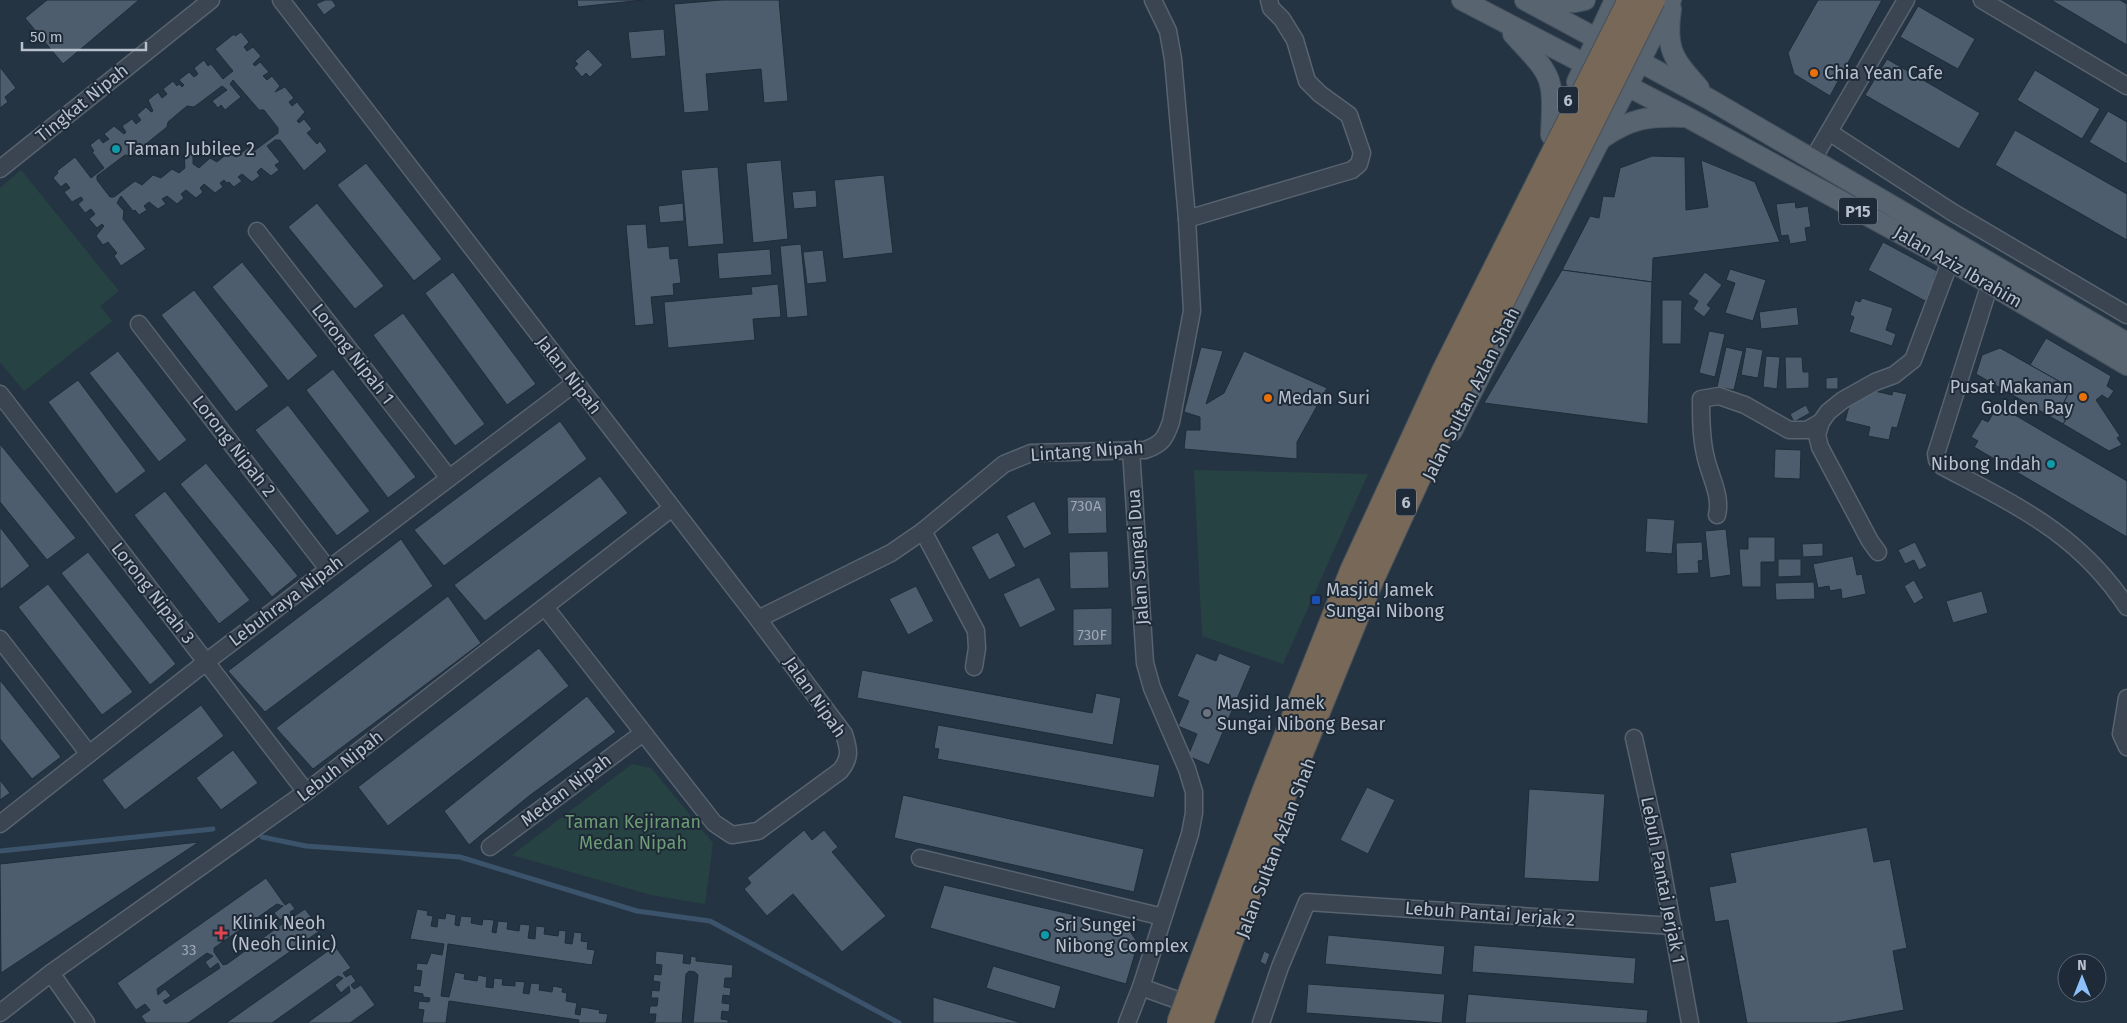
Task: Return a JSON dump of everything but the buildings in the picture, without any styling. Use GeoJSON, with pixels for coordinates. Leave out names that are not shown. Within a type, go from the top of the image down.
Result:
{"type":"FeatureCollection","features":[{"type":"Feature","properties":{"kind":"highway","name":"Jalan Sultan Azlan Shah"},"geometry":{"type":"LineString","coordinates":[[1179,1012],[1352,571],[1444,371],[1630,0]]}},
{"type":"Feature","properties":{"kind":"highway","name":"Jalan Sultan Azlan Shah"},"geometry":{"type":"LineString","coordinates":[[1201,1023],[1284,795],[1383,554],[1467,372],[1653,0]]}},
{"type":"Feature","properties":{"kind":"main road","name":"P15"},"geometry":{"type":"LineString","coordinates":[[1462,0],[1628,87]]}},
{"type":"Feature","properties":{"kind":"main road"},"geometry":{"type":"LineString","coordinates":[[1527,1],[1575,2],[1585,0]]}},
{"type":"Feature","properties":{"kind":"main road","name":"Jalan Sultan Azlan Shah"},"geometry":{"type":"LineString","coordinates":[[1173,1023],[1179,1012],[1259,780],[1387,473],[1440,354],[1551,135],[1615,0]]}},
{"type":"Feature","properties":{"kind":"main road"},"geometry":{"type":"LineString","coordinates":[[1672,0],[1669,44],[1673,56],[1709,99]]}},
{"type":"Feature","properties":{"kind":"main road","name":"Jalan Sultan Azlan Shah"},"geometry":{"type":"LineString","coordinates":[[1210,1023],[1349,656],[1408,519],[1672,0]]}},
{"type":"Feature","properties":{"kind":"main road","name":"P15"},"geometry":{"type":"LineString","coordinates":[[1527,1],[1641,61]]}},
{"type":"Feature","properties":{"kind":"main road"},"geometry":{"type":"LineString","coordinates":[[1500,21],[1547,72],[1553,95],[1551,135]]}},
{"type":"Feature","properties":{"kind":"main road","name":"Jalan Aziz Ibrahim"},"geometry":{"type":"LineString","coordinates":[[1641,61],[1813,159],[2127,365]]}},
{"type":"Feature","properties":{"kind":"main road","name":"Jalan Aziz Ibrahim"},"geometry":{"type":"LineString","coordinates":[[1628,87],[1954,252]]}},
{"type":"Feature","properties":{"kind":"main road"},"geometry":{"type":"LineString","coordinates":[[1599,141],[1628,122],[1642,118],[1687,117]]}},
{"type":"Feature","properties":{"kind":"main road","name":"Jalan Aziz Ibrahim"},"geometry":{"type":"LineString","coordinates":[[1992,275],[2127,343]]}},
{"type":"Feature","properties":{"kind":"street","name":"Tingkat Nipah"},"geometry":{"type":"LineString","coordinates":[[0,169],[211,0]]}},
{"type":"Feature","properties":{"kind":"street","name":"Jalan Nipah"},"geometry":{"type":"LineString","coordinates":[[280,0],[758,619],[844,734],[849,755],[846,764],[840,771],[758,831],[732,835],[714,823],[643,733]]}},
{"type":"Feature","properties":{"kind":"street","name":"Lintang Nipah"},"geometry":{"type":"LineString","coordinates":[[758,619],[890,553],[924,531],[991,473],[1016,457],[1031,453],[1145,450],[1158,445],[1166,434],[1171,422],[1192,311],[1187,219],[1173,59],[1168,31],[1153,0]]}},
{"type":"Feature","properties":{"kind":"street"},"geometry":{"type":"LineString","coordinates":[[1187,219],[1352,170],[1359,164],[1362,153],[1349,115],[1320,94],[1307,81],[1295,40],[1282,19],[1271,8],[1269,0]]}},
{"type":"Feature","properties":{"kind":"street"},"geometry":{"type":"LineString","coordinates":[[1813,159],[1906,0]]}},
{"type":"Feature","properties":{"kind":"street"},"geometry":{"type":"LineString","coordinates":[[1982,0],[2006,6],[2127,86]]}},
{"type":"Feature","properties":{"kind":"street"},"geometry":{"type":"LineString","coordinates":[[1829,132],[1952,212],[2127,316]]}},
{"type":"Feature","properties":{"kind":"street","name":"Lorong Nipah 1"},"geometry":{"type":"LineString","coordinates":[[257,231],[449,478]]}},
{"type":"Feature","properties":{"kind":"street"},"geometry":{"type":"LineString","coordinates":[[1878,552],[1870,541],[1820,447],[1818,434],[1821,422],[1828,412],[1843,400],[1875,382],[1894,375],[1914,360],[1954,252]]}},
{"type":"Feature","properties":{"kind":"street"},"geometry":{"type":"LineString","coordinates":[[1992,275],[1936,454],[1936,460],[1942,466],[2032,514],[2084,553],[2127,607]]}},
{"type":"Feature","properties":{"kind":"street","name":"Lorong Nipah 2"},"geometry":{"type":"LineString","coordinates":[[139,324],[328,569]]}},
{"type":"Feature","properties":{"kind":"street","name":"Lebuhraya Nipah"},"geometry":{"type":"LineString","coordinates":[[0,824],[206,662],[575,382]]}},
{"type":"Feature","properties":{"kind":"street","name":"Lorong Nipah 3"},"geometry":{"type":"LineString","coordinates":[[0,394],[306,792]]}},
{"type":"Feature","properties":{"kind":"street"},"geometry":{"type":"LineString","coordinates":[[1717,515],[1720,504],[1705,455],[1701,426],[1702,399],[1719,396],[1745,405],[1789,430],[1807,430],[1821,422]]}},
{"type":"Feature","properties":{"kind":"street","name":"Jalan Sungai Dua"},"geometry":{"type":"LineString","coordinates":[[1127,1023],[1141,987],[1190,834],[1194,813],[1194,792],[1187,769],[1152,688],[1145,663],[1131,450]]}},
{"type":"Feature","properties":{"kind":"street","name":"Lebuh Nipah"},"geometry":{"type":"LineString","coordinates":[[0,1013],[50,973],[306,792],[672,508]]}},
{"type":"Feature","properties":{"kind":"street"},"geometry":{"type":"LineString","coordinates":[[924,531],[976,631],[978,648],[974,667]]}},
{"type":"Feature","properties":{"kind":"street"},"geometry":{"type":"LineString","coordinates":[[545,607],[643,733]]}},
{"type":"Feature","properties":{"kind":"street"},"geometry":{"type":"LineString","coordinates":[[0,639],[89,754]]}},
{"type":"Feature","properties":{"kind":"street"},"geometry":{"type":"LineString","coordinates":[[2127,698],[2121,734],[2127,748]]}},
{"type":"Feature","properties":{"kind":"street","name":"Medan Nipah"},"geometry":{"type":"LineString","coordinates":[[490,847],[643,733]]}},
{"type":"Feature","properties":{"kind":"street","name":"Lebuh Pantai Jerjak 1"},"geometry":{"type":"LineString","coordinates":[[1634,738],[1658,846],[1690,1023]]}},
{"type":"Feature","properties":{"kind":"street"},"geometry":{"type":"LineString","coordinates":[[920,858],[1163,917]]}},
{"type":"Feature","properties":{"kind":"street","name":"Lebuh Pantai Jerjak 2"},"geometry":{"type":"LineString","coordinates":[[1261,1023],[1280,967],[1307,902],[1673,926]]}},
{"type":"Feature","properties":{"kind":"street"},"geometry":{"type":"LineString","coordinates":[[50,973],[86,1023]]}},
{"type":"Feature","properties":{"kind":"street"},"geometry":{"type":"LineString","coordinates":[[1141,987],[1179,1012]]}},
{"type":"Feature","properties":{"kind":"green space"},"geometry":{"type":"Polygon","coordinates":[[[21,170],[119,291],[100,306],[112,321],[24,391],[0,362],[0,188],[21,170]]]}},
{"type":"Feature","properties":{"kind":"green space"},"geometry":{"type":"Polygon","coordinates":[[[1194,470],[1368,474],[1283,664],[1202,636],[1194,470]]]}},
{"type":"Feature","properties":{"kind":"green space","name":"Taman Kejiranan Medan Nipah"},"geometry":{"type":"Polygon","coordinates":[[[632,764],[651,768],[713,843],[705,904],[651,895],[512,855],[632,764]]]}},
{"type":"Feature","properties":{"kind":"waterway"},"geometry":{"type":"LineString","coordinates":[[0,851],[213,829]]}},
{"type":"Feature","properties":{"kind":"waterway"},"geometry":{"type":"LineString","coordinates":[[262,837],[306,846],[460,857],[637,911],[710,921],[899,1023]]}},
{"type":"Feature","properties":{"kind":"place","name":"Chia Yean Cafe"},"geometry":{"type":"Point","coordinates":[1814,73]}},
{"type":"Feature","properties":{"kind":"place","name":"Taman Jubilee 2"},"geometry":{"type":"Point","coordinates":[116,149]}},
{"type":"Feature","properties":{"kind":"place","name":"Pusat Makanan Golden Bay"},"geometry":{"type":"Point","coordinates":[2083,397]}},
{"type":"Feature","properties":{"kind":"place","name":"Medan Suri"},"geometry":{"type":"Point","coordinates":[1268,398]}},
{"type":"Feature","properties":{"kind":"place","name":"Nibong Indah"},"geometry":{"type":"Point","coordinates":[2051,464]}},
{"type":"Feature","properties":{"kind":"place","name":"Masjid Jamek Sungai Nibong"},"geometry":{"type":"Point","coordinates":[1316,600]}},
{"type":"Feature","properties":{"kind":"place","name":"Masjid Jamek Sungai Nibong Besar"},"geometry":{"type":"Point","coordinates":[1207,713]}},
{"type":"Feature","properties":{"kind":"place","name":"Klinik Neoh (Neoh Clinic)"},"geometry":{"type":"Point","coordinates":[221,933]}},
{"type":"Feature","properties":{"kind":"place","name":"Sri Sungei Nibong Complex"},"geometry":{"type":"Point","coordinates":[1045,935]}}]}
